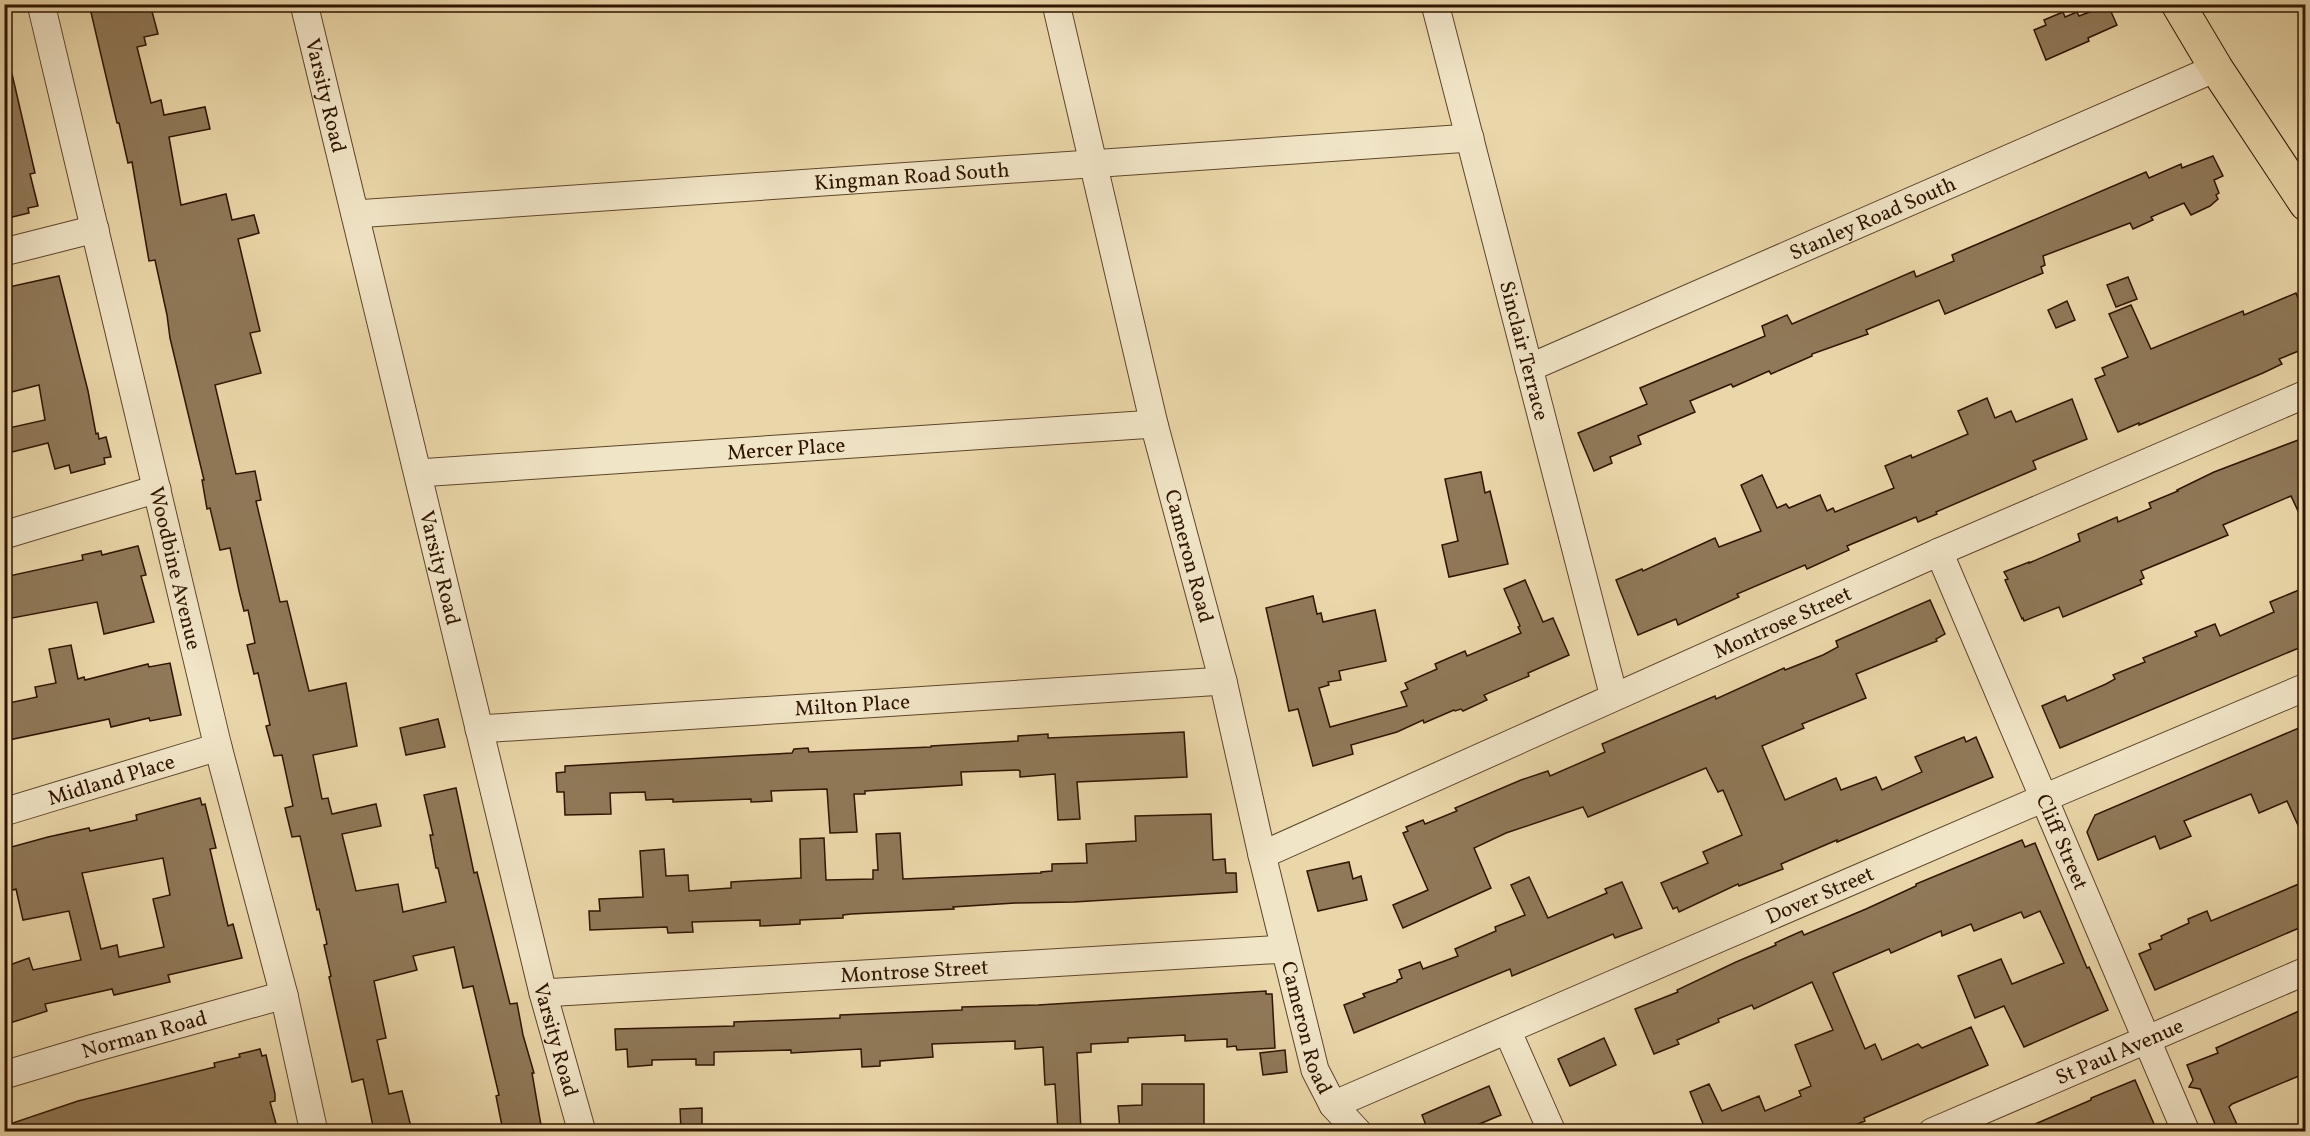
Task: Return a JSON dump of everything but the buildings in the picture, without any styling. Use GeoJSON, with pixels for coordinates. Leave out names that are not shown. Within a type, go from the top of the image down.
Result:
{"type":"FeatureCollection","features":[{"type":"Feature","properties":{"kind":"main road"},"geometry":{"type":"LineString","coordinates":[[2178,4],[2216,68],[2306,204]]}},
{"type":"Feature","properties":{"kind":"street","name":"Woodbine Avenue"},"geometry":{"type":"LineString","coordinates":[[41,4],[218,747],[284,994],[314,1131]]}},
{"type":"Feature","properties":{"kind":"street","name":"Varsity Road"},"geometry":{"type":"LineString","coordinates":[[304,4],[543,993],[582,1131]]}},
{"type":"Feature","properties":{"kind":"street","name":"Cameron Road"},"geometry":{"type":"LineString","coordinates":[[1056,4],[1154,424],[1223,681],[1262,855],[1316,1070],[1333,1105],[1358,1131]]}},
{"type":"Feature","properties":{"kind":"street","name":"Sinclair Terrace"},"geometry":{"type":"LineString","coordinates":[[1436,4],[1614,697]]}},
{"type":"Feature","properties":{"kind":"street","name":"Stanley Road South"},"geometry":{"type":"LineString","coordinates":[[1529,368],[2216,68]]}},
{"type":"Feature","properties":{"kind":"street","name":"Kingman Road South"},"geometry":{"type":"LineString","coordinates":[[355,214],[1470,138]]}},
{"type":"Feature","properties":{"kind":"street"},"geometry":{"type":"LineString","coordinates":[[4,252],[95,229]]}},
{"type":"Feature","properties":{"kind":"street","name":"Montrose Street"},"geometry":{"type":"LineString","coordinates":[[1262,855],[1939,552],[2306,394]]}},
{"type":"Feature","properties":{"kind":"street","name":"Mercer Place"},"geometry":{"type":"LineString","coordinates":[[418,473],[1154,424]]}},
{"type":"Feature","properties":{"kind":"street"},"geometry":{"type":"LineString","coordinates":[[4,535],[157,489]]}},
{"type":"Feature","properties":{"kind":"street","name":"Cliff Street"},"geometry":{"type":"LineString","coordinates":[[1939,552],[2186,1131]]}},
{"type":"Feature","properties":{"kind":"street","name":"Milton Place"},"geometry":{"type":"LineString","coordinates":[[479,729],[1223,681]]}},
{"type":"Feature","properties":{"kind":"street","name":"Dover Street"},"geometry":{"type":"LineString","coordinates":[[1333,1105],[2306,687]]}},
{"type":"Feature","properties":{"kind":"street","name":"Midland Place"},"geometry":{"type":"LineString","coordinates":[[4,812],[218,747]]}},
{"type":"Feature","properties":{"kind":"street","name":"Montrose Street"},"geometry":{"type":"LineString","coordinates":[[543,993],[1285,949]]}},
{"type":"Feature","properties":{"kind":"street","name":"St Paul Avenue"},"geometry":{"type":"LineString","coordinates":[[1932,1131],[2306,971]]}},
{"type":"Feature","properties":{"kind":"street","name":"Norman Road"},"geometry":{"type":"LineString","coordinates":[[4,1075],[284,994]]}},
{"type":"Feature","properties":{"kind":"street"},"geometry":{"type":"LineString","coordinates":[[1507,1030],[1552,1131]]}},
{"type":"Feature","properties":{"kind":"street","name":"Cameron Road"},"geometry":{"type":"LineString","coordinates":[[1333,1105],[1334,1131]]}}]}
